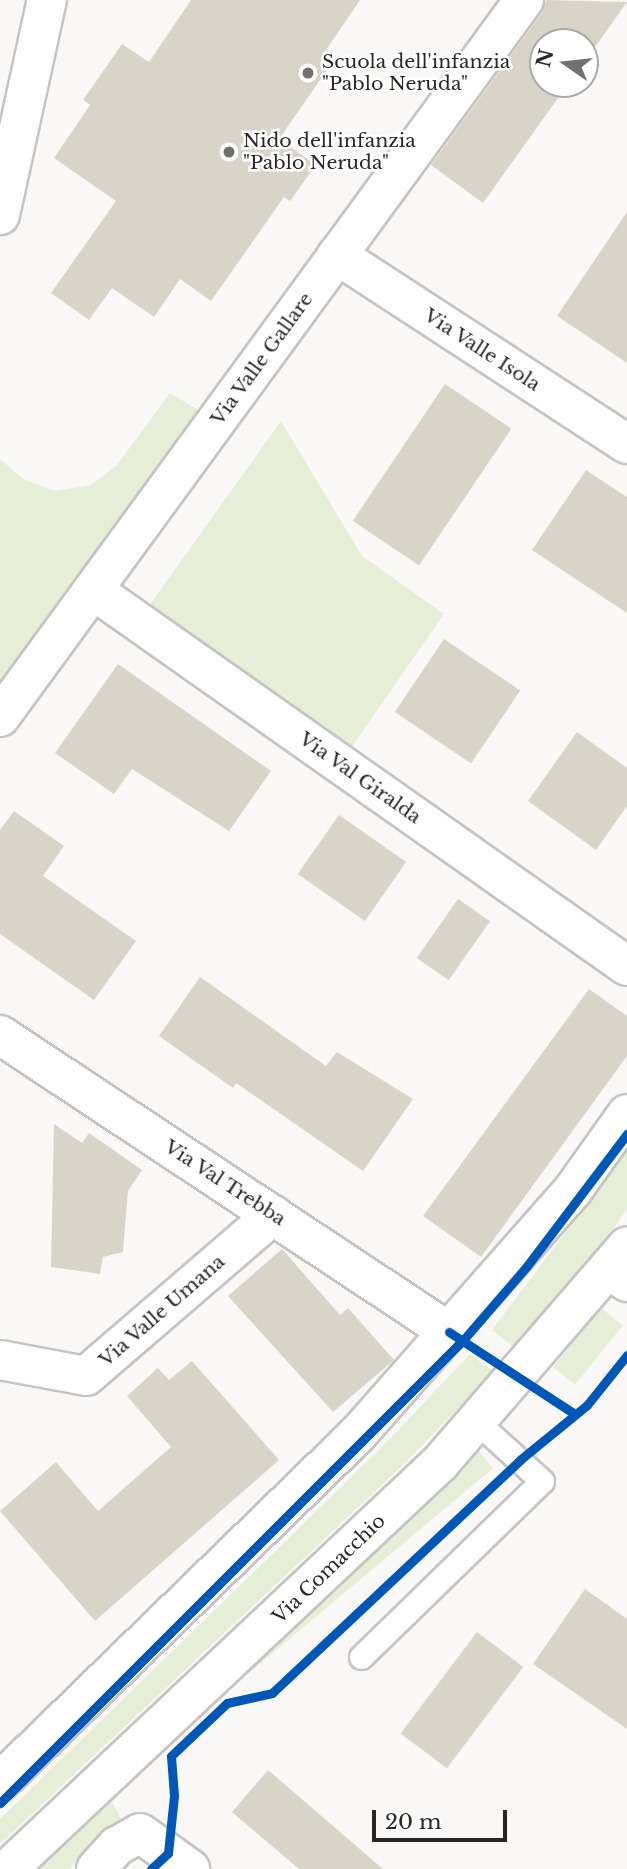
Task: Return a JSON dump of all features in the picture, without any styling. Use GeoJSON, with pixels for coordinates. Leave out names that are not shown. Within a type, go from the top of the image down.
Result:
{"type":"FeatureCollection","features":[{"type":"Feature","properties":{"kind":"street"},"geometry":{"type":"LineString","coordinates":[[0,215],[47,0]]}},
{"type":"Feature","properties":{"kind":"street","name":"Via Valle Gallare"},"geometry":{"type":"LineString","coordinates":[[0,717],[524,0]]}},
{"type":"Feature","properties":{"kind":"street","name":"Via Valle Isola"},"geometry":{"type":"LineString","coordinates":[[337,255],[627,444]]}},
{"type":"Feature","properties":{"kind":"street","name":"Via Val Giralda"},"geometry":{"type":"LineString","coordinates":[[93,590],[627,966]]}},
{"type":"Feature","properties":{"kind":"street","name":"Via Val Trebba"},"geometry":{"type":"LineString","coordinates":[[0,1035],[449,1332]]}},
{"type":"Feature","properties":{"kind":"street"},"geometry":{"type":"LineString","coordinates":[[0,1782],[357,1435],[573,1190],[627,1114]]}},
{"type":"Feature","properties":{"kind":"street","name":"Via Valle Umana"},"geometry":{"type":"LineString","coordinates":[[0,1360],[86,1377],[273,1215]]}},
{"type":"Feature","properties":{"kind":"street","name":"Via Comacchio"},"geometry":{"type":"LineString","coordinates":[[8,1869],[260,1636],[478,1423],[621,1266]]}},
{"type":"Feature","properties":{"kind":"street"},"geometry":{"type":"LineString","coordinates":[[96,1869],[117,1846],[140,1833],[190,1869]]}},
{"type":"Feature","properties":{"kind":"lane"},"geometry":{"type":"LineString","coordinates":[[361,1657],[542,1481],[478,1423]]}},
{"type":"Feature","properties":{"kind":"green space"},"geometry":{"type":"Polygon","coordinates":[[[170,393],[208,416],[0,698],[0,459],[23,479],[55,491],[91,485],[117,465],[170,393]]]}},
{"type":"Feature","properties":{"kind":"green space"},"geometry":{"type":"Polygon","coordinates":[[[281,421],[362,556],[444,614],[349,751],[148,607],[281,421]]]}},
{"type":"Feature","properties":{"kind":"green space"},"geometry":{"type":"Polygon","coordinates":[[[627,1151],[627,1209],[591,1260],[514,1347],[492,1330],[627,1151]]]}},
{"type":"Feature","properties":{"kind":"green space"},"geometry":{"type":"Polygon","coordinates":[[[601,1308],[623,1326],[575,1385],[553,1367],[601,1308]]]}},
{"type":"Feature","properties":{"kind":"green space"},"geometry":{"type":"Polygon","coordinates":[[[470,1354],[494,1372],[401,1467],[0,1844],[0,1819],[381,1448],[470,1354]]]}},
{"type":"Feature","properties":{"kind":"green space"},"geometry":{"type":"Polygon","coordinates":[[[477,1449],[493,1468],[253,1669],[237,1650],[477,1449]]]}},
{"type":"Feature","properties":{"kind":"green space"},"geometry":{"type":"Polygon","coordinates":[[[112,1802],[122,1820],[69,1869],[38,1869],[112,1802]]]}},
{"type":"Feature","properties":{"kind":"building"},"geometry":{"type":"Polygon","coordinates":[[[191,0],[360,0],[322,56],[332,63],[279,139],[316,165],[290,201],[284,197],[211,301],[180,279],[154,317],[112,288],[89,320],[51,293],[116,201],[54,158],[90,105],[83,100],[122,44],[149,62],[191,0]]]}},
{"type":"Feature","properties":{"kind":"building"},"geometry":{"type":"Polygon","coordinates":[[[546,0],[627,2],[599,41],[599,28],[531,28],[542,13],[546,0]]]}},
{"type":"Feature","properties":{"kind":"building"},"geometry":{"type":"Polygon","coordinates":[[[529,31],[529,98],[558,98],[483,203],[431,165],[529,31]]]}},
{"type":"Feature","properties":{"kind":"building"},"geometry":{"type":"Polygon","coordinates":[[[627,212],[627,363],[557,316],[627,212]]]}},
{"type":"Feature","properties":{"kind":"building"},"geometry":{"type":"Polygon","coordinates":[[[445,384],[511,429],[419,566],[353,521],[445,384]]]}},
{"type":"Feature","properties":{"kind":"building"},"geometry":{"type":"Polygon","coordinates":[[[586,470],[627,497],[627,613],[532,550],[586,470]]]}},
{"type":"Feature","properties":{"kind":"building"},"geometry":{"type":"Polygon","coordinates":[[[444,639],[520,690],[471,763],[395,712],[444,639]]]}},
{"type":"Feature","properties":{"kind":"building"},"geometry":{"type":"Polygon","coordinates":[[[118,664],[271,771],[229,831],[132,769],[114,794],[55,753],[118,664]]]}},
{"type":"Feature","properties":{"kind":"building"},"geometry":{"type":"Polygon","coordinates":[[[577,732],[627,768],[627,806],[596,850],[528,801],[577,732]]]}},
{"type":"Feature","properties":{"kind":"building"},"geometry":{"type":"Polygon","coordinates":[[[14,811],[64,846],[43,876],[136,941],[94,1000],[0,934],[0,830],[14,811]]]}},
{"type":"Feature","properties":{"kind":"building"},"geometry":{"type":"Polygon","coordinates":[[[339,815],[406,862],[365,921],[298,874],[339,815]]]}},
{"type":"Feature","properties":{"kind":"building"},"geometry":{"type":"Polygon","coordinates":[[[458,899],[490,921],[449,980],[417,958],[458,899]]]}},
{"type":"Feature","properties":{"kind":"building"},"geometry":{"type":"Polygon","coordinates":[[[200,977],[326,1066],[337,1052],[413,1099],[363,1171],[236,1083],[233,1088],[159,1036],[200,977]]]}},
{"type":"Feature","properties":{"kind":"building"},"geometry":{"type":"Polygon","coordinates":[[[589,989],[627,1016],[627,1056],[481,1257],[423,1216],[589,989]]]}},
{"type":"Feature","properties":{"kind":"building"},"geometry":{"type":"Polygon","coordinates":[[[54,1124],[82,1143],[89,1133],[142,1170],[128,1191],[123,1252],[103,1257],[100,1274],[51,1267],[54,1124]]]}},
{"type":"Feature","properties":{"kind":"building"},"geometry":{"type":"Polygon","coordinates":[[[282,1249],[340,1315],[348,1308],[394,1360],[333,1412],[228,1296],[282,1249]]]}},
{"type":"Feature","properties":{"kind":"building"},"geometry":{"type":"Polygon","coordinates":[[[192,1361],[279,1460],[95,1621],[0,1511],[56,1462],[98,1511],[171,1447],[127,1396],[158,1368],[169,1380],[192,1361]]]}},
{"type":"Feature","properties":{"kind":"building"},"geometry":{"type":"Polygon","coordinates":[[[585,1589],[627,1619],[627,1729],[533,1664],[585,1589]]]}},
{"type":"Feature","properties":{"kind":"building"},"geometry":{"type":"Polygon","coordinates":[[[477,1632],[523,1667],[447,1768],[401,1733],[477,1632]]]}},
{"type":"Feature","properties":{"kind":"building"},"geometry":{"type":"Polygon","coordinates":[[[268,1770],[383,1869],[299,1869],[232,1812],[268,1770]]]}},
{"type":"Feature","properties":{"kind":"cycle path"},"geometry":{"type":"LineString","coordinates":[[0,1803],[464,1339],[527,1266],[627,1134]]}},
{"type":"Feature","properties":{"kind":"cycle path"},"geometry":{"type":"LineString","coordinates":[[449,1332],[575,1414]]}},
{"type":"Feature","properties":{"kind":"cycle path"},"geometry":{"type":"LineString","coordinates":[[151,1869],[168,1853],[174,1796],[171,1756],[227,1703],[272,1693],[521,1459],[587,1405],[627,1355]]}},
{"type":"Feature","properties":{"kind":"place","name":"Scuola dell'infanzia \"Pablo Neruda\""},"geometry":{"type":"Point","coordinates":[308,73]}},
{"type":"Feature","properties":{"kind":"place","name":"Nido dell'infanzia \"Pablo Neruda\""},"geometry":{"type":"Point","coordinates":[229,152]}}]}
